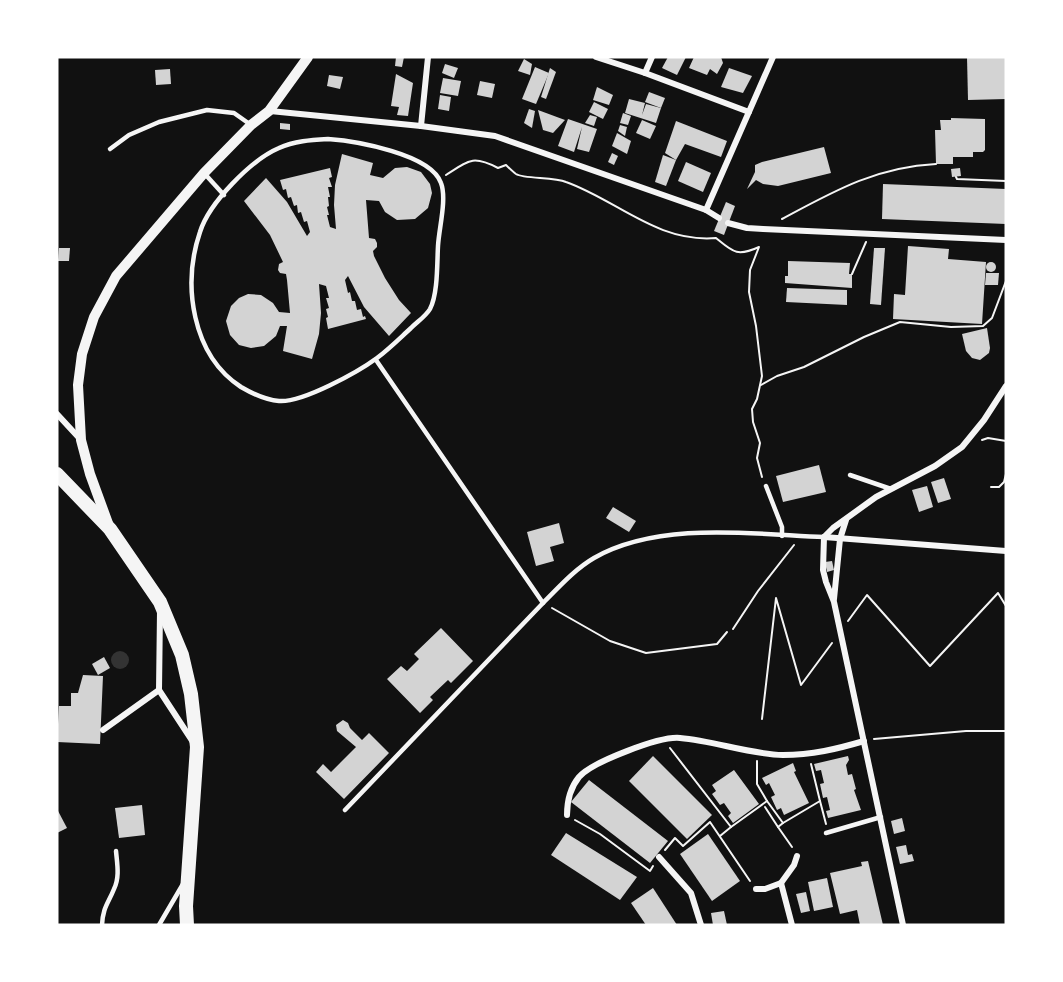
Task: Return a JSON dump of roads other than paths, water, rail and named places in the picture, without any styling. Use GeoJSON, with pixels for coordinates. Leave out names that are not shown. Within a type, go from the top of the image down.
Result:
{"type":"FeatureCollection","features":[{"type":"Feature","properties":{"kind":"main road"},"geometry":{"type":"LineString","coordinates":[[57,474],[110,529],[160,602],[182,655],[191,694],[197,747],[186,906],[187,925]]}},
{"type":"Feature","properties":{"kind":"street"},"geometry":{"type":"LineString","coordinates":[[110,529],[90,474],[81,440],[78,385],[82,354],[94,317],[116,276],[204,173],[251,125],[269,111],[308,57]]}},
{"type":"Feature","properties":{"kind":"street"},"geometry":{"type":"LineString","coordinates":[[421,126],[428,57]]}},
{"type":"Feature","properties":{"kind":"street"},"geometry":{"type":"LineString","coordinates":[[596,57],[749,112]]}},
{"type":"Feature","properties":{"kind":"street"},"geometry":{"type":"LineString","coordinates":[[645,73],[652,57]]}},
{"type":"Feature","properties":{"kind":"street"},"geometry":{"type":"LineString","coordinates":[[706,210],[773,57]]}},
{"type":"Feature","properties":{"kind":"street"},"geometry":{"type":"LineString","coordinates":[[269,111],[421,126],[495,136],[706,210],[719,218]]}},
{"type":"Feature","properties":{"kind":"street"},"geometry":{"type":"LineString","coordinates":[[728,222],[747,228],[1006,240]]}},
{"type":"Feature","properties":{"kind":"street"},"geometry":{"type":"LineString","coordinates":[[903,925],[834,602],[825,582],[824,537],[864,506],[935,466],[962,447],[984,420],[1006,386]]}},
{"type":"Feature","properties":{"kind":"street"},"geometry":{"type":"LineString","coordinates":[[57,414],[81,440]]}},
{"type":"Feature","properties":{"kind":"street"},"geometry":{"type":"LineString","coordinates":[[834,602],[840,539],[846,520]]}},
{"type":"Feature","properties":{"kind":"street"},"geometry":{"type":"LineString","coordinates":[[824,537],[1006,551]]}},
{"type":"Feature","properties":{"kind":"street"},"geometry":{"type":"LineString","coordinates":[[160,602],[159,690],[197,747]]}},
{"type":"Feature","properties":{"kind":"street"},"geometry":{"type":"LineString","coordinates":[[103,730],[159,690]]}},
{"type":"Feature","properties":{"kind":"street"},"geometry":{"type":"LineString","coordinates":[[567,815],[570,794],[579,777],[588,769],[658,740],[678,738],[758,753],[808,754],[864,741]]}},
{"type":"Feature","properties":{"kind":"street"},"geometry":{"type":"LineString","coordinates":[[756,889],[765,889],[781,883],[794,865],[797,856]]}},
{"type":"Feature","properties":{"kind":"street"},"geometry":{"type":"LineString","coordinates":[[659,857],[691,893],[701,925]]}},
{"type":"Feature","properties":{"kind":"street"},"geometry":{"type":"LineString","coordinates":[[781,883],[792,925]]}},
{"type":"Feature","properties":{"kind":"lane"},"geometry":{"type":"LineString","coordinates":[[110,149],[129,135],[159,122],[207,110],[234,113],[251,125]]}},
{"type":"Feature","properties":{"kind":"lane"},"geometry":{"type":"LineString","coordinates":[[312,140],[351,142],[410,157],[432,169],[441,183],[443,200],[432,304],[427,313],[376,360],[311,395],[292,401],[279,401],[256,395],[223,372],[212,358],[199,329],[193,305],[192,275],[200,231],[207,217],[248,168],[281,147],[312,140]]}},
{"type":"Feature","properties":{"kind":"lane"},"geometry":{"type":"LineString","coordinates":[[204,173],[224,195]]}},
{"type":"Feature","properties":{"kind":"lane"},"geometry":{"type":"LineString","coordinates":[[376,360],[543,603]]}},
{"type":"Feature","properties":{"kind":"lane"},"geometry":{"type":"LineString","coordinates":[[850,475],[891,489]]}},
{"type":"Feature","properties":{"kind":"lane"},"geometry":{"type":"LineString","coordinates":[[766,486],[782,527],[782,536]]}},
{"type":"Feature","properties":{"kind":"lane"},"geometry":{"type":"LineString","coordinates":[[345,810],[568,577],[594,558],[628,544],[671,534],[824,537]]}},
{"type":"Feature","properties":{"kind":"lane"},"geometry":{"type":"LineString","coordinates":[[826,833],[881,817]]}},
{"type":"Feature","properties":{"kind":"lane"},"geometry":{"type":"LineString","coordinates":[[102,925],[103,909],[115,889],[117,879],[116,850]]}},
{"type":"Feature","properties":{"kind":"lane"},"geometry":{"type":"LineString","coordinates":[[159,925],[188,874]]}}]}
